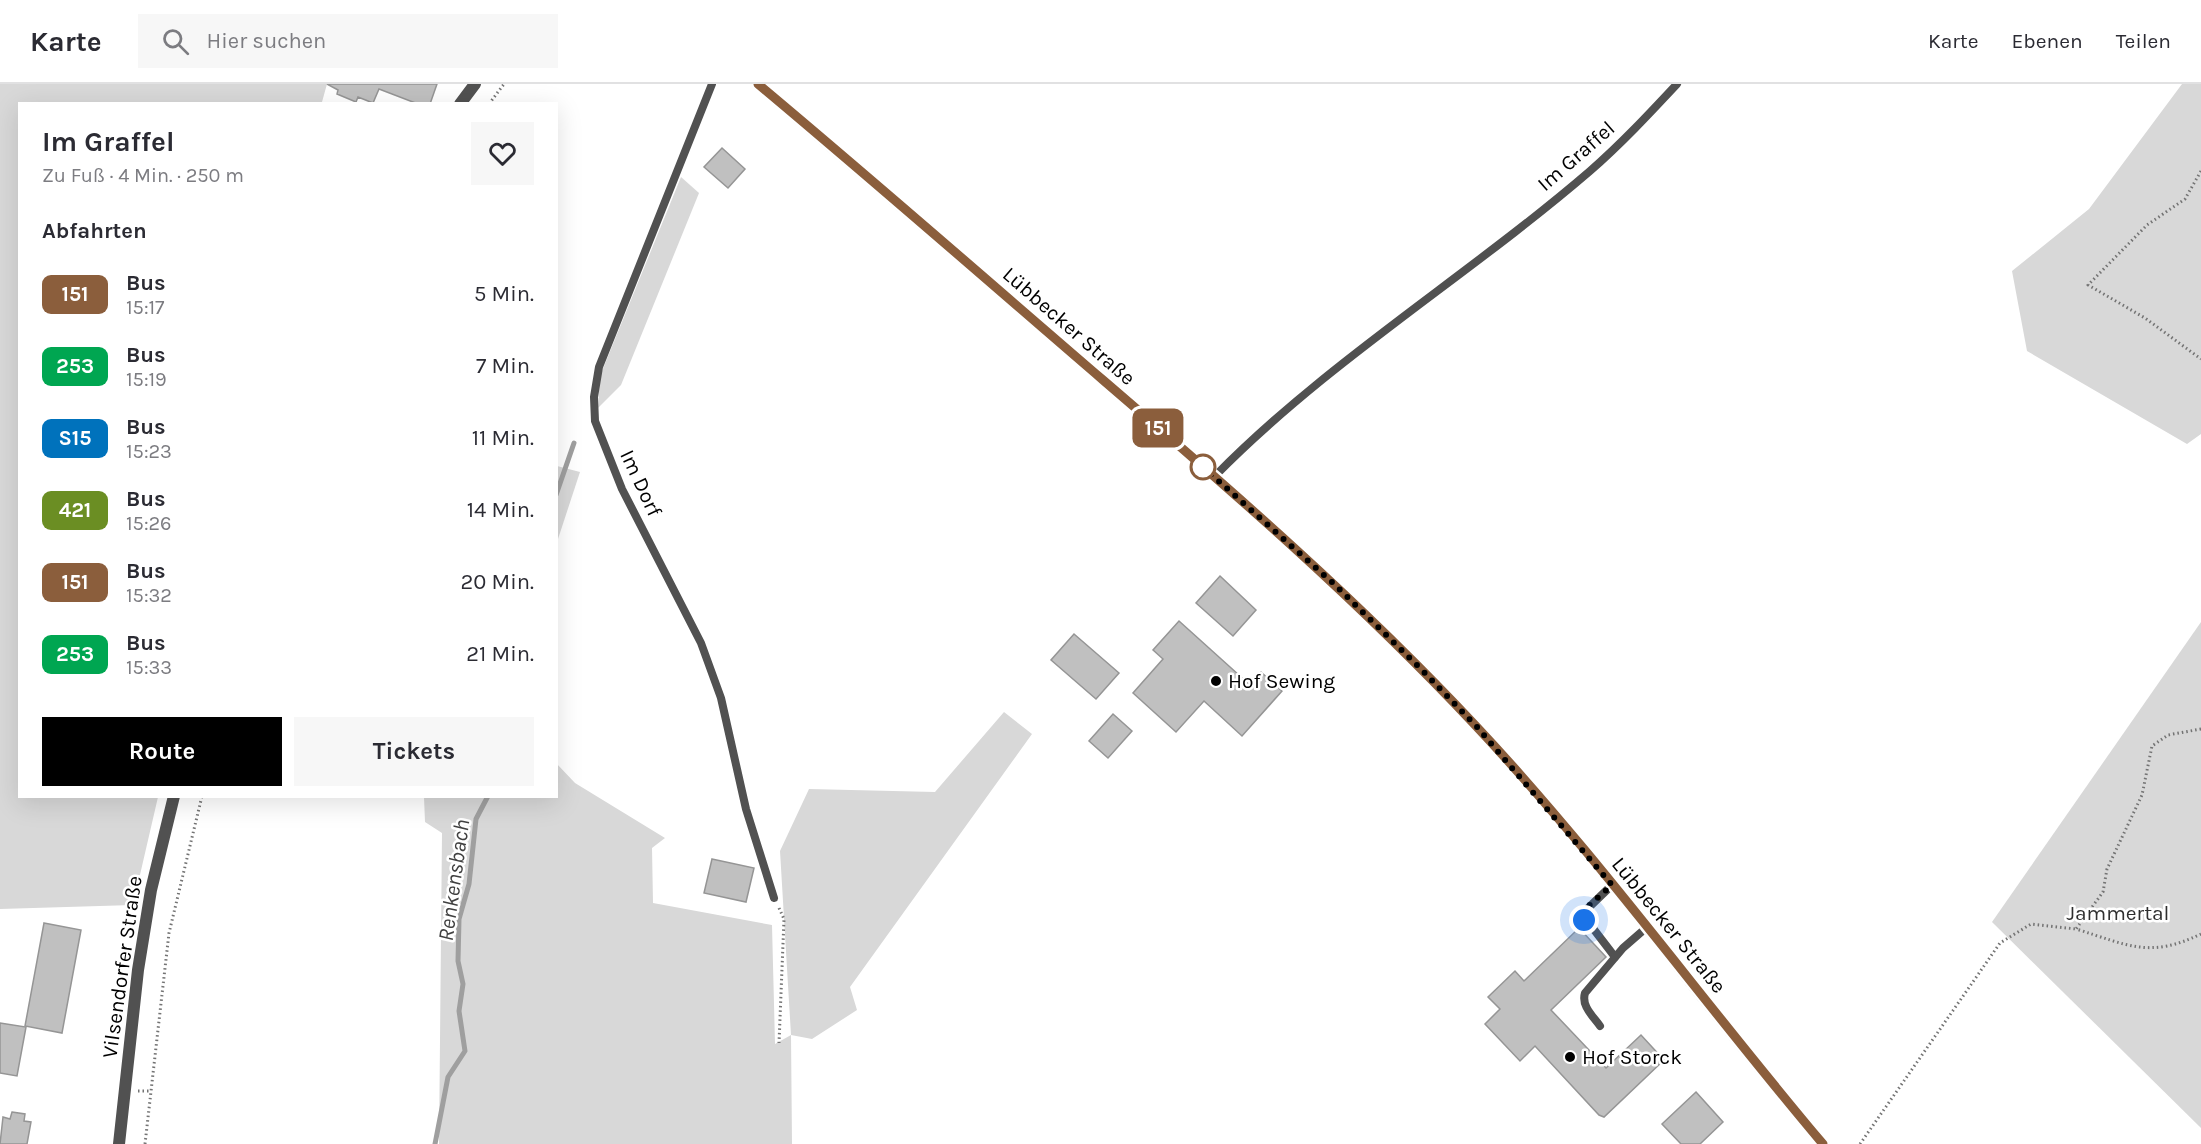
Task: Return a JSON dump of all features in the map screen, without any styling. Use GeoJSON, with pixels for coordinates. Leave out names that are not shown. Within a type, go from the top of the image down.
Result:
{"type":"FeatureCollection","features":[{"type":"Feature","properties":{"kind":"main road","name":"Lübbecker Straße"},"geometry":{"type":"LineString","coordinates":[[758,84],[1215,476],[1334,584],[1438,687],[1492,744],[1612,885],[1823,1144]]}},
{"type":"Feature","properties":{"kind":"street"},"geometry":{"type":"LineString","coordinates":[[462,102],[475,84]]}},
{"type":"Feature","properties":{"kind":"street","name":"Vilsendorfer Straße"},"geometry":{"type":"LineString","coordinates":[[119,1144],[138,970],[151,890],[174,798]]}},
{"type":"Feature","properties":{"kind":"lane","name":"Im Dorf"},"geometry":{"type":"LineString","coordinates":[[712,84],[599,367],[594,397],[595,422],[622,489],[701,643],[721,698],[746,809],[774,898]]}},
{"type":"Feature","properties":{"kind":"lane","name":"Im Graffel"},"geometry":{"type":"LineString","coordinates":[[1215,476],[1243,448],[1327,377],[1590,171],[1677,84]]}},
{"type":"Feature","properties":{"kind":"lane"},"geometry":{"type":"LineString","coordinates":[[1612,885],[1582,914],[1615,957]]}},
{"type":"Feature","properties":{"kind":"lane"},"geometry":{"type":"LineString","coordinates":[[1600,1026],[1583,999],[1584,993],[1615,957],[1646,928]]}},
{"type":"Feature","properties":{"kind":"path"},"geometry":{"type":"LineString","coordinates":[[490,102],[504,84]]}},
{"type":"Feature","properties":{"kind":"path"},"geometry":{"type":"LineString","coordinates":[[2201,171],[2185,199],[2147,225],[2088,285],[2145,318],[2201,359]]}},
{"type":"Feature","properties":{"kind":"path"},"geometry":{"type":"LineString","coordinates":[[2076,929],[2103,892],[2107,869],[2142,795],[2152,746],[2168,735],[2201,729]]}},
{"type":"Feature","properties":{"kind":"path"},"geometry":{"type":"LineString","coordinates":[[145,1144],[169,933],[202,798]]}},
{"type":"Feature","properties":{"kind":"path"},"geometry":{"type":"LineString","coordinates":[[774,898],[784,919],[779,1043]]}},
{"type":"Feature","properties":{"kind":"path"},"geometry":{"type":"LineString","coordinates":[[1860,1144],[2001,943],[2031,924],[2076,929],[2147,950],[2178,945],[2201,934]]}},
{"type":"Feature","properties":{"kind":"green space"},"geometry":{"type":"Polygon","coordinates":[[[0,84],[327,84],[322,102],[18,102],[18,798],[158,798],[133,905],[0,909],[0,84]]]}},
{"type":"Feature","properties":{"kind":"green space"},"geometry":{"type":"Polygon","coordinates":[[[2182,84],[2201,84],[2201,434],[2187,444],[2027,351],[2012,271],[2089,209],[2182,84]]]}},
{"type":"Feature","properties":{"kind":"green space"},"geometry":{"type":"Polygon","coordinates":[[[681,177],[699,193],[621,385],[598,408],[600,376],[681,177]]]}},
{"type":"Feature","properties":{"kind":"green space"},"geometry":{"type":"Polygon","coordinates":[[[558,466],[580,472],[558,539],[558,466]]]}},
{"type":"Feature","properties":{"kind":"green space","name":"Jammertal"},"geometry":{"type":"Polygon","coordinates":[[[2201,622],[2201,1128],[1992,922],[2201,622]]]}},
{"type":"Feature","properties":{"kind":"green space"},"geometry":{"type":"Polygon","coordinates":[[[1004,712],[1032,734],[850,987],[857,1010],[812,1039],[791,1035],[780,851],[809,789],[935,792],[1004,712]]]}},
{"type":"Feature","properties":{"kind":"green space"},"geometry":{"type":"Polygon","coordinates":[[[558,765],[575,783],[665,838],[652,848],[653,903],[772,925],[775,1044],[791,1035],[792,1144],[439,1144],[442,833],[425,822],[424,798],[558,798],[558,765]]]}},
{"type":"Feature","properties":{"kind":"building"},"geometry":{"type":"Polygon","coordinates":[[[327,84],[437,84],[431,102],[413,102],[379,89],[373,102],[358,97],[356,102],[337,94],[338,90],[327,84]]]}},
{"type":"Feature","properties":{"kind":"building"},"geometry":{"type":"Polygon","coordinates":[[[722,148],[745,169],[728,188],[704,167],[722,148]]]}},
{"type":"Feature","properties":{"kind":"building"},"geometry":{"type":"Polygon","coordinates":[[[1220,576],[1256,610],[1233,636],[1196,603],[1220,576]]]}},
{"type":"Feature","properties":{"kind":"building","name":"Hof Sewing"},"geometry":{"type":"Polygon","coordinates":[[[1179,621],[1250,685],[1261,672],[1282,691],[1242,736],[1204,701],[1176,732],[1133,693],[1163,659],[1153,650],[1179,621]]]}},
{"type":"Feature","properties":{"kind":"building"},"geometry":{"type":"Polygon","coordinates":[[[1074,634],[1119,673],[1096,699],[1051,660],[1074,634]]]}},
{"type":"Feature","properties":{"kind":"building"},"geometry":{"type":"Polygon","coordinates":[[[1113,714],[1132,731],[1108,758],[1089,741],[1113,714]]]}},
{"type":"Feature","properties":{"kind":"building"},"geometry":{"type":"Polygon","coordinates":[[[712,859],[754,868],[746,902],[704,893],[712,859]]]}},
{"type":"Feature","properties":{"kind":"building"},"geometry":{"type":"Polygon","coordinates":[[[44,923],[81,930],[62,1033],[25,1026],[44,923]]]}},
{"type":"Feature","properties":{"kind":"building"},"geometry":{"type":"Polygon","coordinates":[[[1579,928],[1606,957],[1551,1010],[1606,1068],[1641,1035],[1664,1060],[1604,1117],[1599,1115],[1535,1046],[1520,1061],[1485,1024],[1500,1009],[1488,997],[1515,971],[1524,981],[1579,928]]]}},
{"type":"Feature","properties":{"kind":"building"},"geometry":{"type":"Polygon","coordinates":[[[0,1023],[26,1027],[17,1076],[0,1073],[0,1023]]]}},
{"type":"Feature","properties":{"kind":"building"},"geometry":{"type":"Polygon","coordinates":[[[1696,1092],[1723,1122],[1700,1144],[1681,1144],[1662,1124],[1696,1092]]]}},
{"type":"Feature","properties":{"kind":"building"},"geometry":{"type":"Polygon","coordinates":[[[12,1112],[25,1114],[24,1121],[31,1122],[27,1144],[0,1144],[3,1117],[10,1119],[12,1112]]]}},
{"type":"Feature","properties":{"kind":"waterway","name":"Renkensbach"},"geometry":{"type":"LineString","coordinates":[[558,489],[574,443]]}},
{"type":"Feature","properties":{"kind":"waterway","name":"Renkensbach"},"geometry":{"type":"LineString","coordinates":[[435,1144],[448,1077],[465,1051],[459,1011],[463,984],[458,961],[459,919],[469,884],[476,819],[487,798]]}},
{"type":"Feature","properties":{"kind":"bus line","name":"151"},"geometry":{"type":"LineString","coordinates":[[758,84],[1215,476],[1407,654],[1477,727],[1562,824],[1823,1144]]}},
{"type":"Feature","properties":{"kind":"place","name":"Hof Sewing"},"geometry":{"type":"Point","coordinates":[1216,681]}},
{"type":"Feature","properties":{"kind":"place","name":"Hof Storck"},"geometry":{"type":"Point","coordinates":[1570,1057]}},
{"type":"Feature","properties":{"kind":"route"},"geometry":{"type":"LineString","coordinates":[[1203,467],[1334,584],[1407,654],[1477,727],[1562,824],[1612,885],[1584,910],[1582,914],[1584,920]]}}]}
